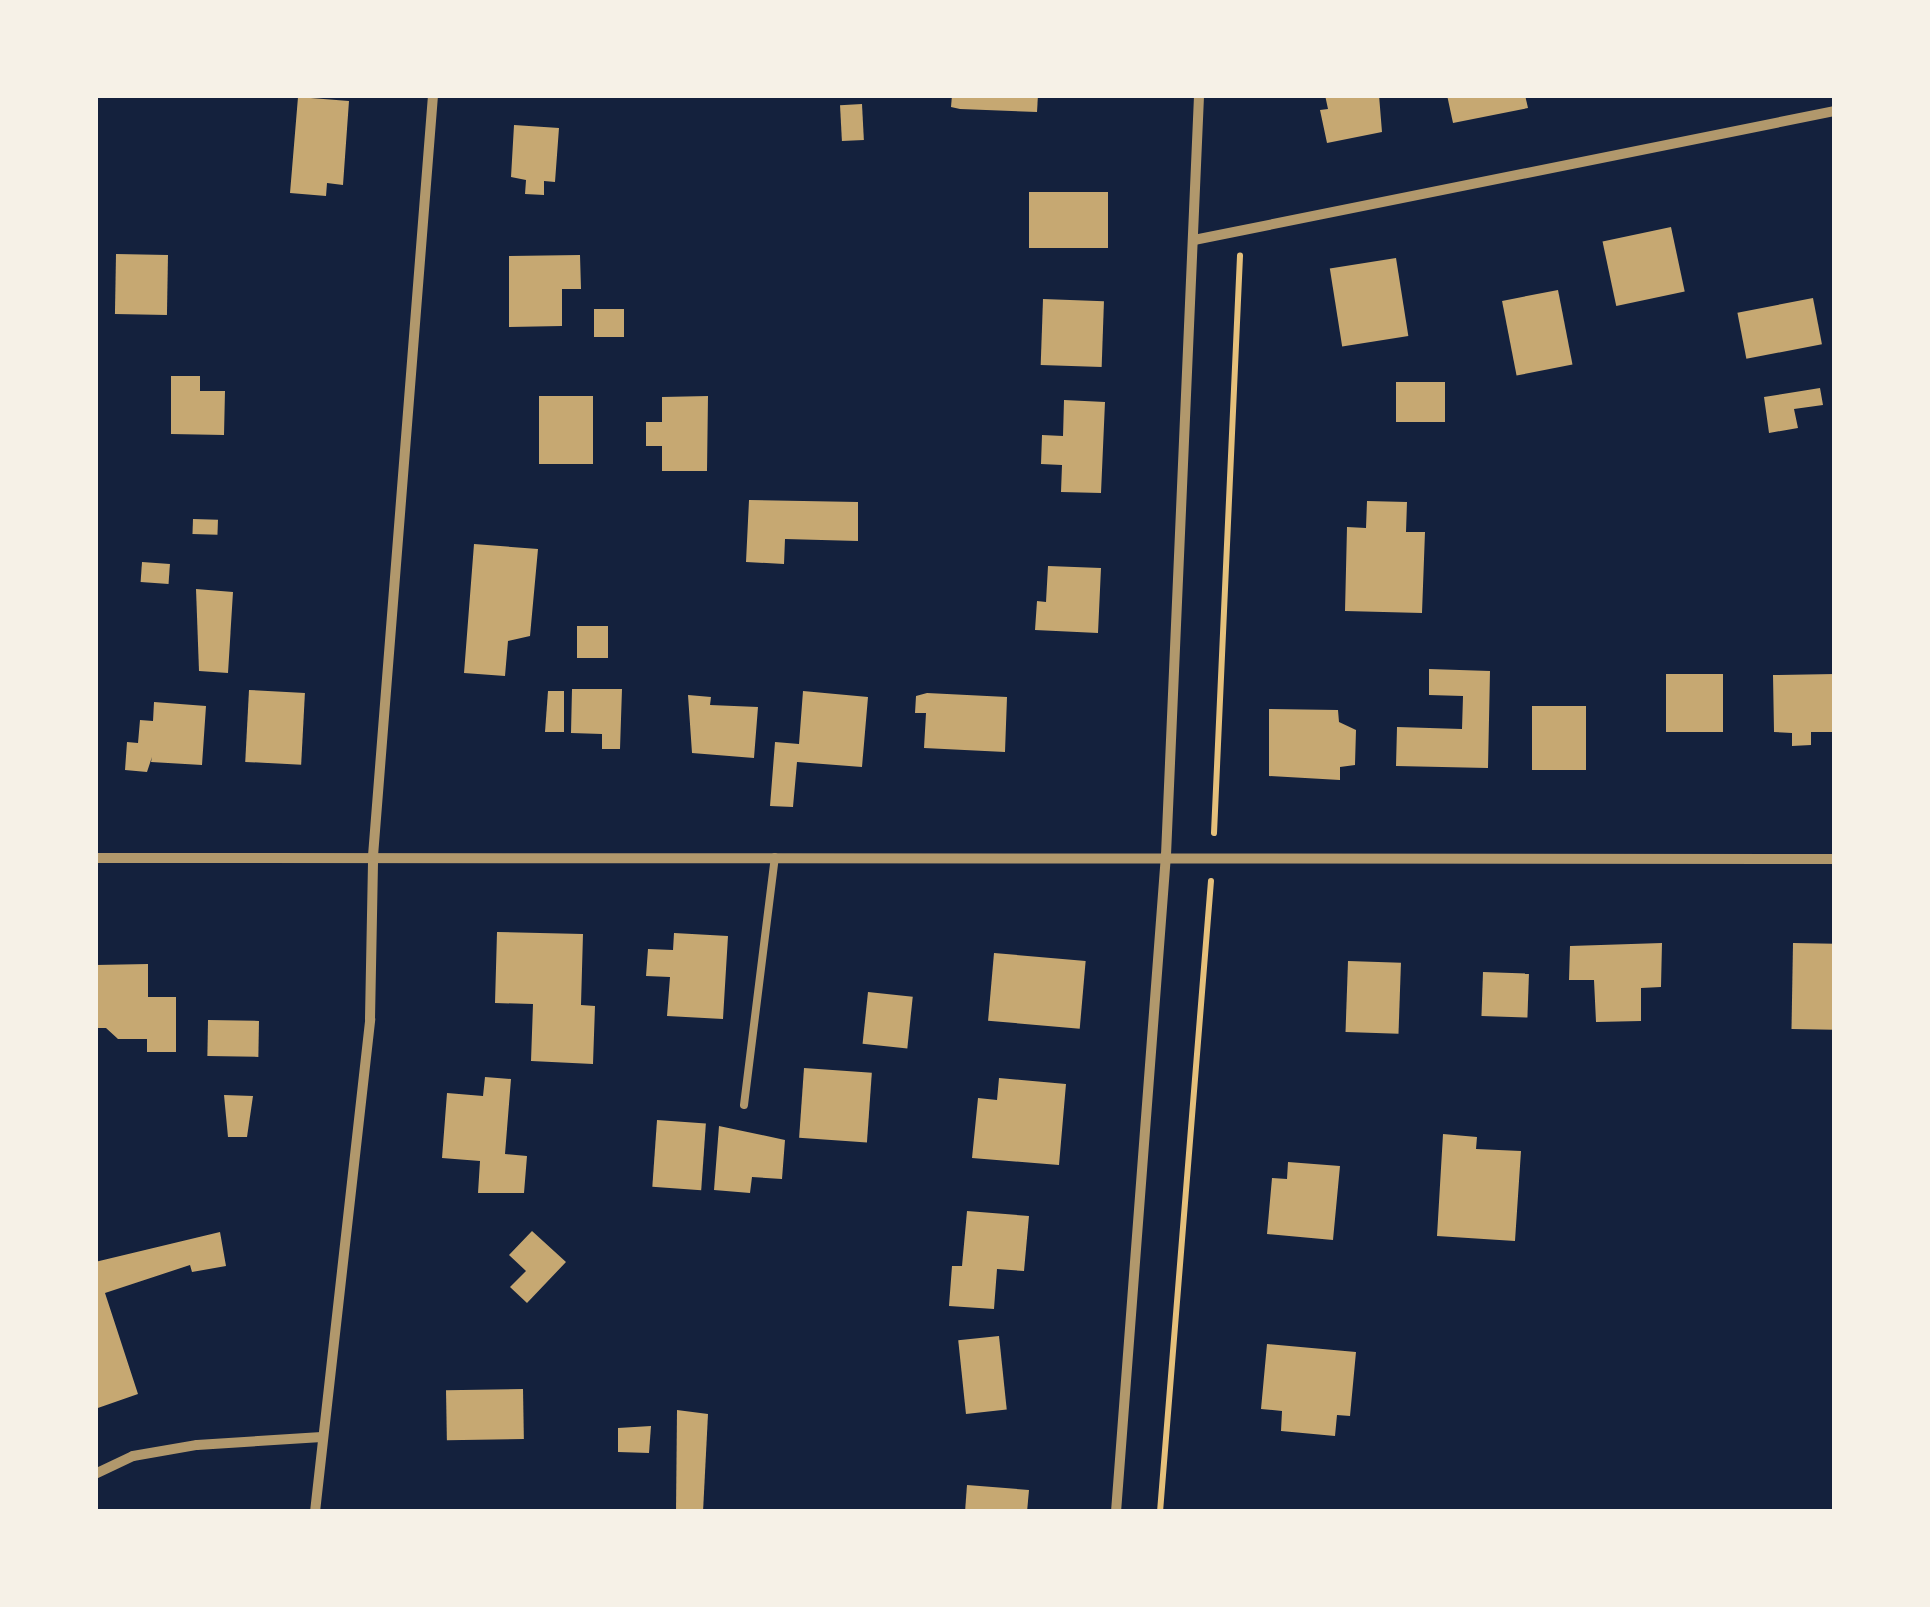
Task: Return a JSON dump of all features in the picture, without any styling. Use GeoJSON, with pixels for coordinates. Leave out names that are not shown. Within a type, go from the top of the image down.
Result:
{"type":"FeatureCollection","features":[{"type":"Feature","properties":{"kind":"street"},"geometry":{"type":"LineString","coordinates":[[315,1512],[370,1019],[374,856],[433,95]]}},
{"type":"Feature","properties":{"kind":"street"},"geometry":{"type":"LineString","coordinates":[[1116,1512],[1166,855],[1199,95]]}},
{"type":"Feature","properties":{"kind":"street"},"geometry":{"type":"LineString","coordinates":[[1194,240],[1835,110]]}},
{"type":"Feature","properties":{"kind":"street"},"geometry":{"type":"LineString","coordinates":[[95,858],[1166,855],[1835,859]]}},
{"type":"Feature","properties":{"kind":"street"},"geometry":{"type":"LineString","coordinates":[[95,1474],[134,1456],[197,1445],[322,1438]]}},
{"type":"Feature","properties":{"kind":"lane"},"geometry":{"type":"LineString","coordinates":[[744,1105],[775,857]]}},
{"type":"Feature","properties":{"kind":"path"},"geometry":{"type":"LineString","coordinates":[[564,95],[628,95]]}},
{"type":"Feature","properties":{"kind":"building"},"geometry":{"type":"Polygon","coordinates":[[[952,95],[1038,95],[1037,112],[960,109],[951,107],[952,95]]]}},
{"type":"Feature","properties":{"kind":"building"},"geometry":{"type":"Polygon","coordinates":[[[1325,95],[1379,95],[1382,132],[1327,143],[1320,110],[1328,109],[1325,95]]]}},
{"type":"Feature","properties":{"kind":"building"},"geometry":{"type":"Polygon","coordinates":[[[1447,95],[1525,95],[1528,108],[1453,123],[1447,95]]]}},
{"type":"Feature","properties":{"kind":"building"},"geometry":{"type":"Polygon","coordinates":[[[298,97],[349,101],[343,185],[327,183],[326,196],[290,193],[298,97]]]}},
{"type":"Feature","properties":{"kind":"building"},"geometry":{"type":"Polygon","coordinates":[[[862,104],[864,140],[842,141],[840,105],[862,104]]]}},
{"type":"Feature","properties":{"kind":"building"},"geometry":{"type":"Polygon","coordinates":[[[514,125],[559,128],[555,182],[544,181],[544,195],[525,194],[526,180],[511,177],[514,125]]]}},
{"type":"Feature","properties":{"kind":"building"},"geometry":{"type":"Polygon","coordinates":[[[1029,192],[1108,192],[1108,248],[1029,248],[1029,192]]]}},
{"type":"Feature","properties":{"kind":"building"},"geometry":{"type":"Polygon","coordinates":[[[1671,227],[1685,292],[1616,306],[1603,242],[1671,227]]]}},
{"type":"Feature","properties":{"kind":"building"},"geometry":{"type":"Polygon","coordinates":[[[116,254],[168,255],[167,315],[115,314],[116,254]]]}},
{"type":"Feature","properties":{"kind":"building"},"geometry":{"type":"Polygon","coordinates":[[[580,255],[581,289],[562,289],[562,326],[509,327],[509,256],[580,255]]]}},
{"type":"Feature","properties":{"kind":"building"},"geometry":{"type":"Polygon","coordinates":[[[1396,258],[1408,336],[1342,347],[1330,268],[1396,258]]]}},
{"type":"Feature","properties":{"kind":"building"},"geometry":{"type":"Polygon","coordinates":[[[1558,290],[1573,365],[1517,375],[1502,301],[1558,290]]]}},
{"type":"Feature","properties":{"kind":"building"},"geometry":{"type":"Polygon","coordinates":[[[1813,298],[1822,344],[1746,359],[1737,313],[1813,298]]]}},
{"type":"Feature","properties":{"kind":"building"},"geometry":{"type":"Polygon","coordinates":[[[1043,299],[1104,301],[1102,367],[1041,365],[1043,299]]]}},
{"type":"Feature","properties":{"kind":"building"},"geometry":{"type":"Polygon","coordinates":[[[594,309],[624,309],[624,337],[594,337],[594,309]]]}},
{"type":"Feature","properties":{"kind":"building"},"geometry":{"type":"Polygon","coordinates":[[[171,376],[200,376],[200,391],[225,391],[224,435],[171,434],[171,376]]]}},
{"type":"Feature","properties":{"kind":"building"},"geometry":{"type":"Polygon","coordinates":[[[1396,382],[1445,382],[1445,422],[1396,422],[1396,382]]]}},
{"type":"Feature","properties":{"kind":"building"},"geometry":{"type":"Polygon","coordinates":[[[1820,388],[1823,405],[1794,409],[1798,428],[1769,433],[1764,397],[1820,388]]]}},
{"type":"Feature","properties":{"kind":"building"},"geometry":{"type":"Polygon","coordinates":[[[539,396],[593,396],[593,464],[539,464],[539,396]]]}},
{"type":"Feature","properties":{"kind":"building"},"geometry":{"type":"Polygon","coordinates":[[[708,396],[707,471],[662,471],[662,446],[646,446],[646,422],[662,422],[662,397],[708,396]]]}},
{"type":"Feature","properties":{"kind":"building"},"geometry":{"type":"Polygon","coordinates":[[[1064,400],[1105,402],[1101,493],[1061,492],[1062,465],[1041,464],[1042,435],[1063,436],[1064,400]]]}},
{"type":"Feature","properties":{"kind":"building"},"geometry":{"type":"Polygon","coordinates":[[[749,500],[858,502],[858,541],[785,539],[784,564],[746,562],[749,500]]]}},
{"type":"Feature","properties":{"kind":"building"},"geometry":{"type":"Polygon","coordinates":[[[1367,501],[1407,502],[1406,532],[1425,532],[1422,613],[1345,611],[1347,527],[1366,528],[1367,501]]]}},
{"type":"Feature","properties":{"kind":"building"},"geometry":{"type":"Polygon","coordinates":[[[193,519],[218,520],[217,535],[192,534],[193,519]]]}},
{"type":"Feature","properties":{"kind":"building"},"geometry":{"type":"Polygon","coordinates":[[[474,544],[538,549],[530,636],[508,641],[505,676],[464,673],[474,544]]]}},
{"type":"Feature","properties":{"kind":"building"},"geometry":{"type":"Polygon","coordinates":[[[142,562],[170,564],[169,584],[141,582],[142,562]]]}},
{"type":"Feature","properties":{"kind":"building"},"geometry":{"type":"Polygon","coordinates":[[[1048,566],[1101,568],[1098,633],[1035,630],[1037,601],[1046,602],[1048,566]]]}},
{"type":"Feature","properties":{"kind":"building"},"geometry":{"type":"Polygon","coordinates":[[[196,589],[233,592],[228,673],[199,671],[196,589]]]}},
{"type":"Feature","properties":{"kind":"building"},"geometry":{"type":"Polygon","coordinates":[[[577,626],[608,626],[608,658],[577,658],[577,626]]]}},
{"type":"Feature","properties":{"kind":"building"},"geometry":{"type":"Polygon","coordinates":[[[1429,669],[1490,671],[1488,768],[1396,766],[1397,727],[1462,729],[1463,696],[1429,695],[1429,669]]]}},
{"type":"Feature","properties":{"kind":"building"},"geometry":{"type":"Polygon","coordinates":[[[1666,674],[1723,674],[1723,732],[1666,732],[1666,674]]]}},
{"type":"Feature","properties":{"kind":"building"},"geometry":{"type":"Polygon","coordinates":[[[1835,674],[1835,732],[1811,732],[1811,745],[1792,746],[1792,733],[1774,732],[1773,675],[1835,674]]]}},
{"type":"Feature","properties":{"kind":"building"},"geometry":{"type":"Polygon","coordinates":[[[572,689],[622,689],[620,749],[602,749],[602,734],[571,733],[572,689]]]}},
{"type":"Feature","properties":{"kind":"building"},"geometry":{"type":"Polygon","coordinates":[[[249,690],[305,693],[301,765],[245,762],[249,690]]]}},
{"type":"Feature","properties":{"kind":"building"},"geometry":{"type":"Polygon","coordinates":[[[548,691],[564,691],[564,732],[545,732],[548,691]]]}},
{"type":"Feature","properties":{"kind":"building"},"geometry":{"type":"Polygon","coordinates":[[[803,691],[868,697],[862,767],[797,762],[793,807],[770,806],[775,742],[799,744],[803,691]]]}},
{"type":"Feature","properties":{"kind":"building"},"geometry":{"type":"Polygon","coordinates":[[[927,693],[1007,697],[1005,752],[924,748],[926,713],[915,713],[916,696],[927,693]]]}},
{"type":"Feature","properties":{"kind":"building"},"geometry":{"type":"Polygon","coordinates":[[[688,695],[711,697],[710,705],[758,707],[754,758],[692,753],[688,695]]]}},
{"type":"Feature","properties":{"kind":"building"},"geometry":{"type":"Polygon","coordinates":[[[154,702],[206,706],[202,765],[151,762],[152,757],[147,772],[125,770],[127,742],[138,743],[140,720],[153,721],[154,702]]]}},
{"type":"Feature","properties":{"kind":"building"},"geometry":{"type":"Polygon","coordinates":[[[1532,706],[1586,706],[1586,770],[1532,770],[1532,706]]]}},
{"type":"Feature","properties":{"kind":"building"},"geometry":{"type":"Polygon","coordinates":[[[1269,709],[1338,710],[1339,722],[1356,730],[1355,765],[1340,767],[1340,780],[1269,776],[1269,709]]]}},
{"type":"Feature","properties":{"kind":"building"},"geometry":{"type":"Polygon","coordinates":[[[497,932],[583,934],[581,1005],[595,1006],[593,1064],[531,1061],[533,1004],[495,1003],[497,932]]]}},
{"type":"Feature","properties":{"kind":"building"},"geometry":{"type":"Polygon","coordinates":[[[674,933],[728,936],[723,1019],[667,1016],[670,977],[646,976],[648,949],[673,950],[674,933]]]}},
{"type":"Feature","properties":{"kind":"building"},"geometry":{"type":"Polygon","coordinates":[[[1662,943],[1661,987],[1641,988],[1641,1021],[1596,1022],[1594,980],[1569,980],[1570,946],[1662,943]]]}},
{"type":"Feature","properties":{"kind":"building"},"geometry":{"type":"Polygon","coordinates":[[[1793,943],[1835,944],[1833,1030],[1791,1029],[1793,943]]]}},
{"type":"Feature","properties":{"kind":"building"},"geometry":{"type":"Polygon","coordinates":[[[994,953],[1086,961],[1080,1029],[988,1021],[994,953]]]}},
{"type":"Feature","properties":{"kind":"building"},"geometry":{"type":"Polygon","coordinates":[[[1348,961],[1401,963],[1398,1034],[1346,1032],[1348,961]]]}},
{"type":"Feature","properties":{"kind":"building"},"geometry":{"type":"Polygon","coordinates":[[[148,964],[148,997],[176,997],[176,1052],[147,1052],[147,1039],[118,1039],[106,1028],[95,1028],[95,965],[148,964]]]}},
{"type":"Feature","properties":{"kind":"building"},"geometry":{"type":"Polygon","coordinates":[[[1483,972],[1529,974],[1527,1018],[1481,1016],[1483,972]]]}},
{"type":"Feature","properties":{"kind":"building"},"geometry":{"type":"Polygon","coordinates":[[[868,992],[913,997],[907,1048],[863,1044],[868,992]]]}},
{"type":"Feature","properties":{"kind":"building"},"geometry":{"type":"Polygon","coordinates":[[[208,1020],[259,1021],[258,1057],[207,1056],[208,1020]]]}},
{"type":"Feature","properties":{"kind":"building"},"geometry":{"type":"Polygon","coordinates":[[[804,1068],[872,1073],[867,1143],[799,1138],[804,1068]]]}},
{"type":"Feature","properties":{"kind":"building"},"geometry":{"type":"Polygon","coordinates":[[[485,1077],[511,1079],[505,1154],[527,1156],[524,1193],[478,1193],[480,1161],[442,1158],[447,1093],[483,1096],[485,1077]]]}},
{"type":"Feature","properties":{"kind":"building"},"geometry":{"type":"Polygon","coordinates":[[[999,1078],[1066,1084],[1059,1165],[972,1158],[978,1098],[997,1100],[999,1078]]]}},
{"type":"Feature","properties":{"kind":"building"},"geometry":{"type":"Polygon","coordinates":[[[224,1095],[253,1096],[247,1137],[228,1137],[224,1095]]]}},
{"type":"Feature","properties":{"kind":"building"},"geometry":{"type":"Polygon","coordinates":[[[657,1120],[706,1123],[701,1190],[652,1187],[657,1120]]]}},
{"type":"Feature","properties":{"kind":"building"},"geometry":{"type":"Polygon","coordinates":[[[719,1126],[785,1140],[782,1179],[752,1177],[750,1193],[714,1190],[719,1126]]]}},
{"type":"Feature","properties":{"kind":"building"},"geometry":{"type":"Polygon","coordinates":[[[1443,1134],[1477,1137],[1476,1149],[1521,1151],[1515,1241],[1437,1236],[1443,1134]]]}},
{"type":"Feature","properties":{"kind":"building"},"geometry":{"type":"Polygon","coordinates":[[[1288,1162],[1340,1166],[1333,1240],[1267,1234],[1272,1178],[1287,1179],[1288,1162]]]}},
{"type":"Feature","properties":{"kind":"building"},"geometry":{"type":"Polygon","coordinates":[[[967,1211],[1029,1216],[1024,1271],[997,1269],[994,1309],[949,1306],[952,1266],[962,1266],[967,1211]]]}},
{"type":"Feature","properties":{"kind":"building"},"geometry":{"type":"Polygon","coordinates":[[[532,1231],[566,1262],[527,1303],[510,1287],[526,1271],[509,1255],[532,1231]]]}},
{"type":"Feature","properties":{"kind":"building"},"geometry":{"type":"Polygon","coordinates":[[[220,1232],[226,1266],[192,1272],[190,1265],[105,1293],[138,1394],[95,1409],[95,1262],[220,1232]]]}},
{"type":"Feature","properties":{"kind":"building"},"geometry":{"type":"Polygon","coordinates":[[[999,1336],[1007,1410],[966,1414],[958,1340],[999,1336]]]}},
{"type":"Feature","properties":{"kind":"building"},"geometry":{"type":"Polygon","coordinates":[[[1267,1344],[1356,1352],[1350,1416],[1337,1415],[1335,1436],[1281,1431],[1282,1411],[1261,1409],[1267,1344]]]}},
{"type":"Feature","properties":{"kind":"building"},"geometry":{"type":"Polygon","coordinates":[[[523,1389],[524,1439],[447,1440],[446,1390],[523,1389]]]}},
{"type":"Feature","properties":{"kind":"building"},"geometry":{"type":"Polygon","coordinates":[[[677,1410],[708,1414],[703,1512],[676,1512],[677,1410]]]}},
{"type":"Feature","properties":{"kind":"building"},"geometry":{"type":"Polygon","coordinates":[[[651,1426],[649,1453],[618,1452],[618,1428],[651,1426]]]}},
{"type":"Feature","properties":{"kind":"building"},"geometry":{"type":"Polygon","coordinates":[[[967,1485],[1029,1490],[1027,1512],[965,1512],[967,1485]]]}}]}
